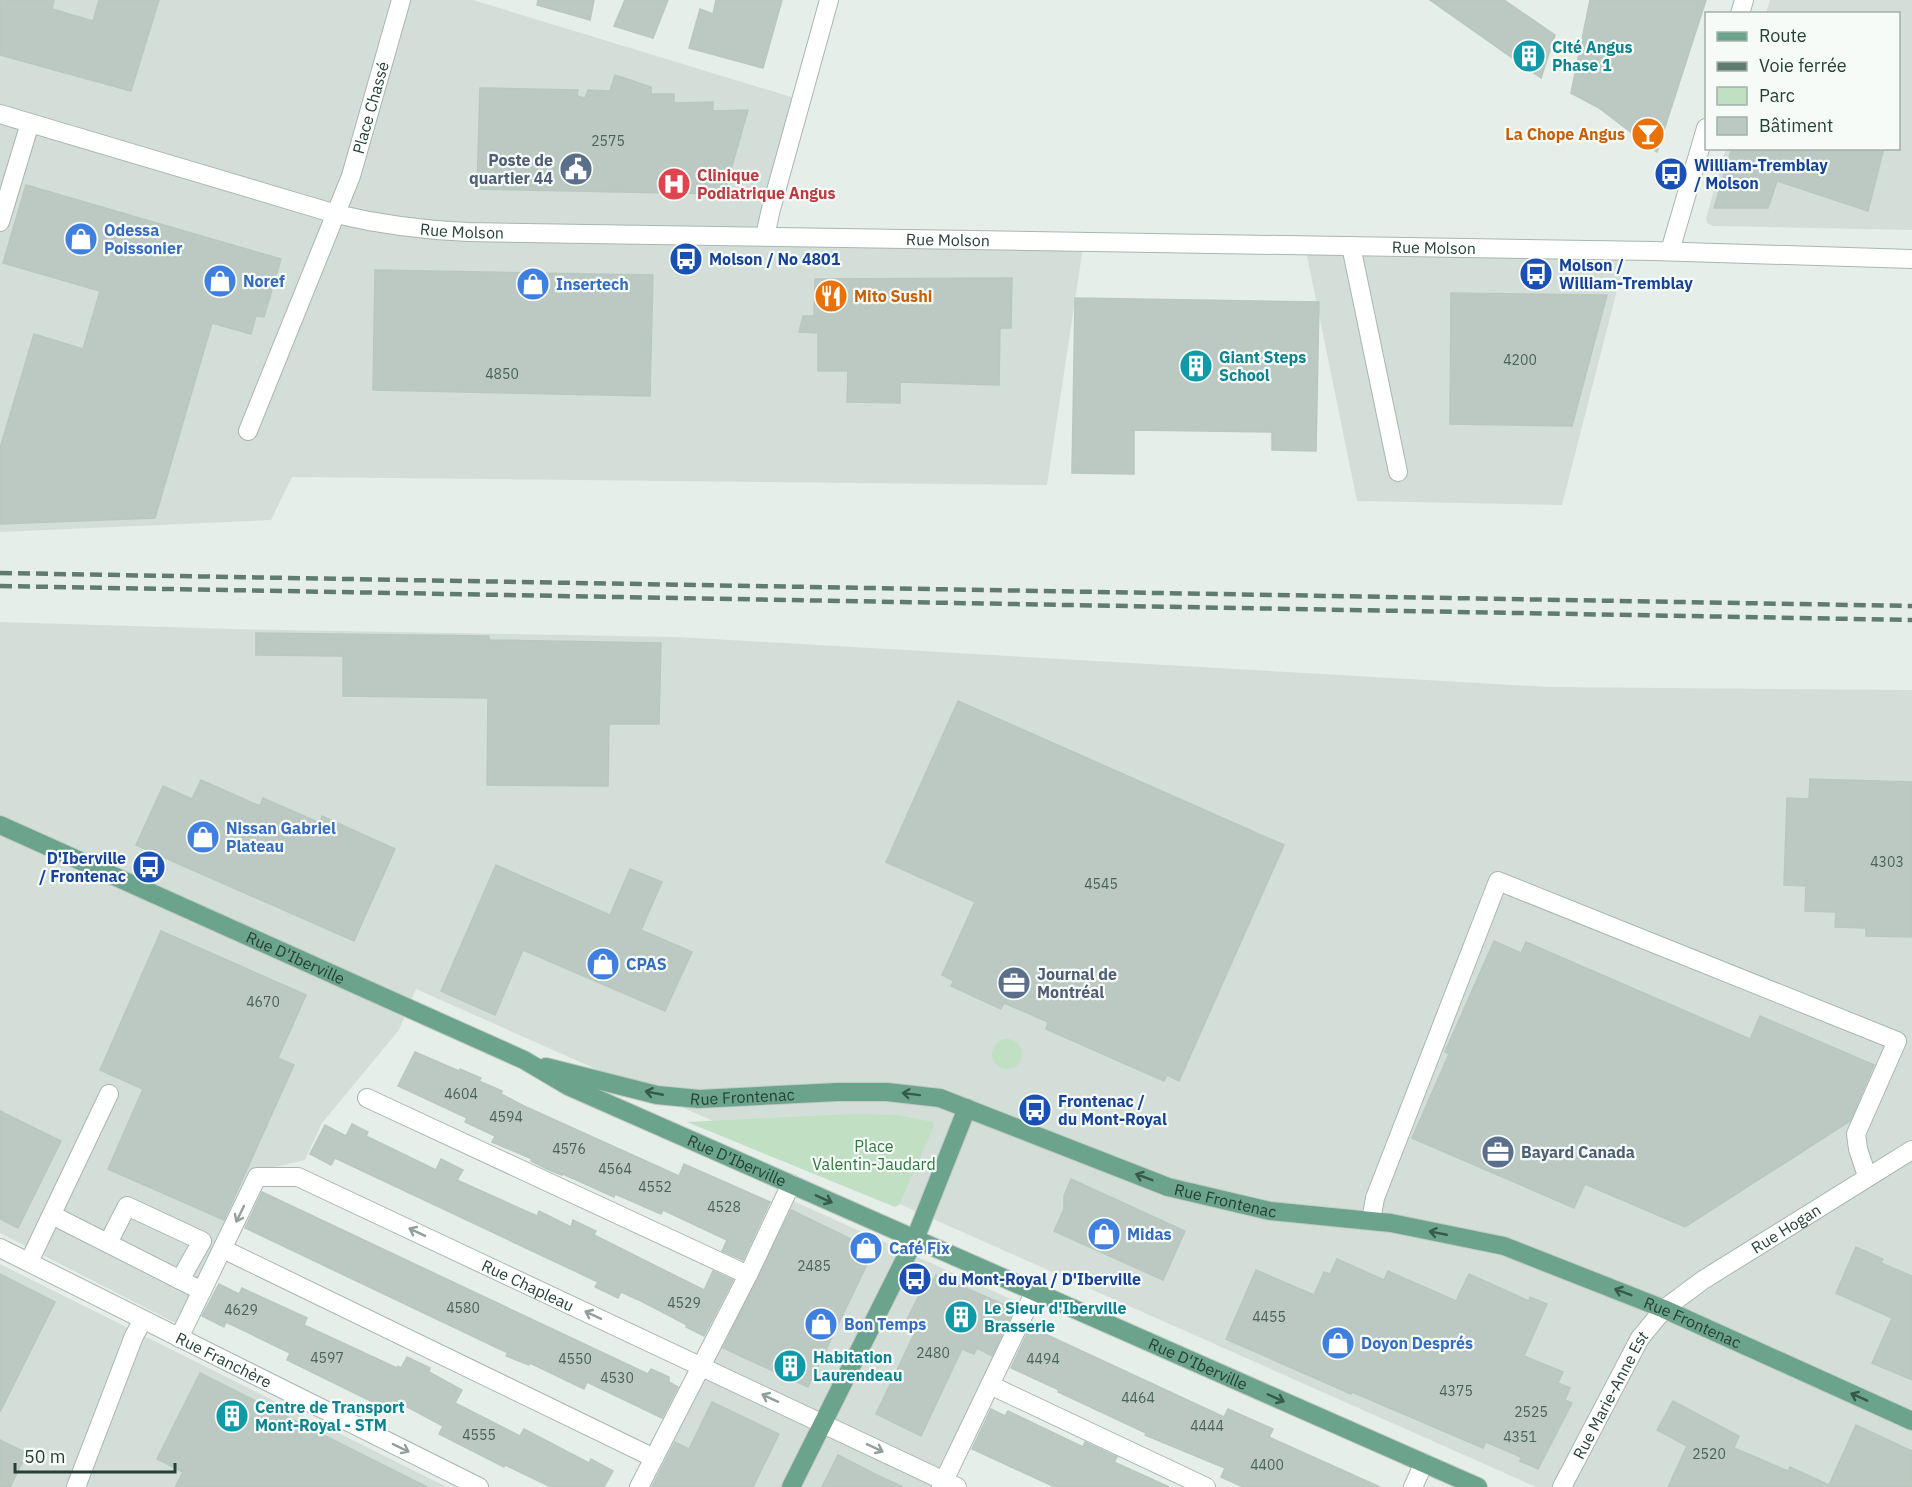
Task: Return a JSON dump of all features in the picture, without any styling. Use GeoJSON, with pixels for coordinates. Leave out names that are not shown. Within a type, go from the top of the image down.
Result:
{"type":"FeatureCollection","features":[{"type":"Feature","properties":{"kind":"main road","name":"Rue D'Iberville"},"geometry":{"type":"LineString","coordinates":[[0,825],[524,1060],[568,1086],[1478,1487]]}},
{"type":"Feature","properties":{"kind":"main road","name":"Rue Frontenac"},"geometry":{"type":"LineString","coordinates":[[524,1060],[657,1095],[711,1098],[887,1092],[940,1098],[1168,1187],[1270,1211],[1391,1223],[1504,1246],[1664,1308],[1912,1421]]}},
{"type":"Feature","properties":{"kind":"main road"},"geometry":{"type":"LineString","coordinates":[[791,1487],[915,1239],[968,1108]]}},
{"type":"Feature","properties":{"kind":"street","name":"Place Chassé"},"geometry":{"type":"LineString","coordinates":[[248,431],[351,176],[401,0]]}},
{"type":"Feature","properties":{"kind":"street"},"geometry":{"type":"LineString","coordinates":[[765,236],[830,0]]}},
{"type":"Feature","properties":{"kind":"street","name":"Rue Molson"},"geometry":{"type":"LineString","coordinates":[[0,114],[336,213],[414,230],[1670,251],[1912,259]]}},
{"type":"Feature","properties":{"kind":"street"},"geometry":{"type":"LineString","coordinates":[[0,222],[30,123]]}},
{"type":"Feature","properties":{"kind":"street"},"geometry":{"type":"LineString","coordinates":[[1670,251],[1705,135]]}},
{"type":"Feature","properties":{"kind":"street"},"geometry":{"type":"LineString","coordinates":[[1351,246],[1398,472]]}},
{"type":"Feature","properties":{"kind":"street"},"geometry":{"type":"LineString","coordinates":[[1371,1221],[1376,1198],[1498,881],[1897,1041],[1856,1134],[1858,1149],[1867,1176]]}},
{"type":"Feature","properties":{"kind":"street"},"geometry":{"type":"LineString","coordinates":[[29,1263],[109,1094]]}},
{"type":"Feature","properties":{"kind":"street"},"geometry":{"type":"LineString","coordinates":[[367,1098],[748,1275]]}},
{"type":"Feature","properties":{"kind":"street","name":"Rue Hogan"},"geometry":{"type":"LineString","coordinates":[[1664,1308],[1696,1284],[1912,1150]]}},
{"type":"Feature","properties":{"kind":"street","name":"Rue Chapleau"},"geometry":{"type":"LineString","coordinates":[[179,1338],[257,1177],[298,1177],[701,1365],[947,1485]]}},
{"type":"Feature","properties":{"kind":"street"},"geometry":{"type":"LineString","coordinates":[[639,1487],[748,1275],[791,1184]]}},
{"type":"Feature","properties":{"kind":"street"},"geometry":{"type":"LineString","coordinates":[[108,1243],[127,1206],[202,1241],[180,1280]]}},
{"type":"Feature","properties":{"kind":"street"},"geometry":{"type":"LineString","coordinates":[[52,1215],[202,1291]]}},
{"type":"Feature","properties":{"kind":"street","name":"Rue Franchère"},"geometry":{"type":"LineString","coordinates":[[0,1248],[479,1487]]}},
{"type":"Feature","properties":{"kind":"street"},"geometry":{"type":"LineString","coordinates":[[223,1249],[654,1458]]}},
{"type":"Feature","properties":{"kind":"street"},"geometry":{"type":"LineString","coordinates":[[947,1485],[990,1385],[1035,1291]]}},
{"type":"Feature","properties":{"kind":"street","name":"Rue Marie-Anne Est"},"geometry":{"type":"LineString","coordinates":[[1562,1487],[1640,1338],[1664,1308]]}},
{"type":"Feature","properties":{"kind":"street"},"geometry":{"type":"LineString","coordinates":[[76,1487],[134,1336],[143,1320]]}},
{"type":"Feature","properties":{"kind":"street"},"geometry":{"type":"LineString","coordinates":[[990,1385],[1206,1487]]}},
{"type":"Feature","properties":{"kind":"street"},"geometry":{"type":"LineString","coordinates":[[1413,1487],[1424,1463]]}},
{"type":"Feature","properties":{"kind":"shaded area"},"geometry":{"type":"Polygon","coordinates":[[[0,0],[473,0],[801,100],[765,236],[1084,241],[1047,485],[292,477],[271,520],[0,532],[0,0]]]}},
{"type":"Feature","properties":{"kind":"shaded area"},"geometry":{"type":"Polygon","coordinates":[[[1770,0],[1912,0],[1912,230],[1713,226],[1707,223],[1706,218],[1726,150],[1900,150],[1900,12],[1766,12],[1770,0]]]}},
{"type":"Feature","properties":{"kind":"shaded area"},"geometry":{"type":"Polygon","coordinates":[[[1305,246],[1627,251],[1562,505],[1357,501],[1305,246]]]}},
{"type":"Feature","properties":{"kind":"shaded area"},"geometry":{"type":"Polygon","coordinates":[[[0,622],[232,629],[678,637],[1549,687],[1912,690],[1912,1487],[1536,1487],[416,989],[399,1030],[322,1123],[305,1160],[258,1171],[179,1325],[0,1233],[0,622]]]}},
{"type":"Feature","properties":{"kind":"shaded area"},"geometry":{"type":"Polygon","coordinates":[[[782,1196],[1031,1308],[947,1487],[635,1487],[782,1196]]]}},
{"type":"Feature","properties":{"kind":"shaded area"},"geometry":{"type":"Polygon","coordinates":[[[0,1264],[447,1487],[0,1487],[0,1264]]]}},
{"type":"Feature","properties":{"kind":"green space"},"geometry":{"type":"Polygon","coordinates":[[[1007,1039],[1018,1043],[1022,1054],[1018,1065],[1007,1069],[996,1065],[992,1054],[996,1043],[1007,1039]]]}},
{"type":"Feature","properties":{"kind":"green space","name":"Place Valentin-Jaudard"},"geometry":{"type":"Polygon","coordinates":[[[852,1114],[897,1115],[933,1122],[934,1126],[899,1205],[895,1207],[687,1122],[852,1114]]]}},
{"type":"Feature","properties":{"kind":"building"},"geometry":{"type":"Polygon","coordinates":[[[0,0],[54,0],[52,9],[93,21],[99,0],[159,0],[131,91],[0,55],[0,0]]]}},
{"type":"Feature","properties":{"kind":"building"},"geometry":{"type":"Polygon","coordinates":[[[538,0],[594,0],[590,20],[537,5],[538,0]]]}},
{"type":"Feature","properties":{"kind":"building"},"geometry":{"type":"Polygon","coordinates":[[[625,0],[668,0],[653,38],[614,26],[625,0]]]}},
{"type":"Feature","properties":{"kind":"building"},"geometry":{"type":"Polygon","coordinates":[[[716,0],[782,0],[763,68],[689,48],[700,9],[713,14],[716,0]]]}},
{"type":"Feature","properties":{"kind":"building","name":"Cité Angus Phase 1"},"geometry":{"type":"Polygon","coordinates":[[[1430,0],[1504,0],[1555,35],[1541,78],[1430,0]]]}},
{"type":"Feature","properties":{"kind":"building"},"geometry":{"type":"Polygon","coordinates":[[[1590,0],[1706,0],[1657,152],[1599,108],[1571,93],[1590,0]]]}},
{"type":"Feature","properties":{"kind":"building"},"geometry":{"type":"Polygon","coordinates":[[[615,75],[651,87],[651,94],[674,94],[674,103],[713,102],[713,111],[748,110],[724,194],[477,189],[480,88],[578,90],[577,96],[585,98],[588,90],[610,91],[615,75]]]}},
{"type":"Feature","properties":{"kind":"building"},"geometry":{"type":"Polygon","coordinates":[[[1731,150],[1883,150],[1868,211],[1777,181],[1768,208],[1714,208],[1731,150]]]}},
{"type":"Feature","properties":{"kind":"building"},"geometry":{"type":"Polygon","coordinates":[[[26,185],[281,259],[264,317],[256,316],[251,334],[212,323],[155,518],[0,524],[0,448],[34,334],[83,349],[100,291],[3,263],[26,185]]]}},
{"type":"Feature","properties":{"kind":"building"},"geometry":{"type":"Polygon","coordinates":[[[375,270],[653,275],[650,396],[373,390],[375,270]]]}},
{"type":"Feature","properties":{"kind":"building"},"geometry":{"type":"Polygon","coordinates":[[[1012,278],[1011,328],[1000,328],[999,385],[900,382],[900,403],[847,402],[848,371],[818,371],[818,333],[799,332],[803,316],[814,316],[815,279],[1012,278]]]}},
{"type":"Feature","properties":{"kind":"building"},"geometry":{"type":"Polygon","coordinates":[[[1451,293],[1607,295],[1572,426],[1450,424],[1451,293]]]}},
{"type":"Feature","properties":{"kind":"building","name":"Giant Steps School"},"geometry":{"type":"Polygon","coordinates":[[[1075,298],[1319,302],[1316,451],[1272,450],[1272,432],[1134,430],[1134,474],[1072,473],[1075,298]]]}},
{"type":"Feature","properties":{"kind":"building"},"geometry":{"type":"Polygon","coordinates":[[[256,633],[489,636],[489,640],[661,643],[659,724],[609,724],[608,786],[487,785],[488,698],[343,696],[343,656],[256,655],[256,633]]]}},
{"type":"Feature","properties":{"kind":"building"},"geometry":{"type":"Polygon","coordinates":[[[958,701],[1284,845],[1179,1081],[1167,1075],[1164,1081],[1046,1029],[1048,1022],[1004,1003],[1001,1009],[951,986],[954,981],[942,975],[975,902],[886,862],[958,701]]]}},
{"type":"Feature","properties":{"kind":"building"},"geometry":{"type":"Polygon","coordinates":[[[1810,779],[1912,782],[1912,937],[1866,936],[1866,928],[1835,927],[1836,912],[1805,911],[1806,886],[1784,885],[1787,798],[1809,799],[1810,779]]]}},
{"type":"Feature","properties":{"kind":"building"},"geometry":{"type":"Polygon","coordinates":[[[201,780],[260,806],[263,798],[320,823],[322,816],[395,849],[354,941],[136,845],[163,786],[192,799],[201,780]]]}},
{"type":"Feature","properties":{"kind":"building"},"geometry":{"type":"Polygon","coordinates":[[[496,865],[610,915],[630,869],[662,882],[641,930],[692,952],[665,1011],[523,950],[495,1015],[441,991],[496,865]]]}},
{"type":"Feature","properties":{"kind":"building"},"geometry":{"type":"Polygon","coordinates":[[[161,931],[306,995],[278,1058],[294,1065],[224,1220],[108,1169],[143,1089],[100,1070],[161,931]]]}},
{"type":"Feature","properties":{"kind":"building"},"geometry":{"type":"Polygon","coordinates":[[[1494,941],[1521,953],[1526,942],[1750,1039],[1760,1016],[1874,1065],[1850,1121],[1685,1227],[1585,1184],[1574,1208],[1412,1138],[1449,1054],[1445,1052],[1494,941]]]}},
{"type":"Feature","properties":{"kind":"building"},"geometry":{"type":"Polygon","coordinates":[[[415,1052],[481,1078],[479,1081],[502,1091],[501,1094],[524,1106],[679,1176],[684,1164],[770,1202],[743,1260],[722,1251],[727,1240],[663,1210],[661,1214],[547,1169],[531,1161],[532,1159],[492,1142],[495,1136],[465,1122],[467,1118],[398,1086],[415,1052]]]}},
{"type":"Feature","properties":{"kind":"building"},"geometry":{"type":"Polygon","coordinates":[[[0,1111],[61,1141],[18,1228],[0,1219],[0,1111]]]}},
{"type":"Feature","properties":{"kind":"building"},"geometry":{"type":"Polygon","coordinates":[[[352,1124],[368,1132],[366,1136],[436,1170],[441,1159],[463,1170],[457,1180],[537,1216],[539,1211],[571,1227],[573,1220],[596,1231],[594,1235],[704,1290],[713,1271],[733,1280],[704,1336],[643,1302],[621,1292],[618,1298],[595,1287],[598,1282],[335,1158],[331,1165],[310,1154],[325,1125],[346,1136],[352,1124]]]}},
{"type":"Feature","properties":{"kind":"building"},"geometry":{"type":"Polygon","coordinates":[[[1071,1179],[1185,1231],[1163,1280],[1054,1231],[1064,1209],[1064,1196],[1071,1179]]]}},
{"type":"Feature","properties":{"kind":"building"},"geometry":{"type":"Polygon","coordinates":[[[262,1192],[648,1374],[651,1369],[669,1377],[669,1382],[678,1387],[662,1418],[587,1382],[584,1389],[530,1363],[529,1365],[506,1356],[508,1353],[245,1228],[262,1192]]]}},
{"type":"Feature","properties":{"kind":"building"},"geometry":{"type":"Polygon","coordinates":[[[791,1210],[874,1250],[808,1387],[723,1348],[791,1210]]]}},
{"type":"Feature","properties":{"kind":"building"},"geometry":{"type":"Polygon","coordinates":[[[1856,1247],[1883,1259],[1881,1263],[1912,1276],[1912,1380],[1872,1363],[1892,1318],[1836,1293],[1856,1247]]]}},
{"type":"Feature","properties":{"kind":"building"},"geometry":{"type":"Polygon","coordinates":[[[1337,1259],[1384,1280],[1388,1271],[1456,1301],[1469,1274],[1529,1301],[1530,1297],[1547,1304],[1524,1356],[1563,1372],[1558,1383],[1570,1388],[1565,1400],[1572,1403],[1538,1469],[1520,1461],[1521,1457],[1486,1442],[1483,1448],[1352,1392],[1351,1394],[1226,1339],[1256,1270],[1314,1295],[1324,1272],[1330,1274],[1337,1259]]]}},
{"type":"Feature","properties":{"kind":"building"},"geometry":{"type":"Polygon","coordinates":[[[0,1274],[55,1302],[0,1412],[0,1274]]]}},
{"type":"Feature","properties":{"kind":"building"},"geometry":{"type":"Polygon","coordinates":[[[936,1275],[1014,1309],[992,1356],[977,1348],[974,1354],[962,1349],[921,1436],[876,1414],[917,1328],[905,1323],[928,1278],[934,1279],[936,1275]]]}},
{"type":"Feature","properties":{"kind":"building"},"geometry":{"type":"Polygon","coordinates":[[[219,1284],[239,1294],[242,1288],[307,1318],[304,1325],[397,1368],[398,1366],[401,1368],[407,1357],[430,1368],[429,1372],[462,1390],[455,1403],[520,1436],[524,1429],[589,1463],[591,1459],[613,1471],[604,1487],[551,1487],[505,1465],[504,1467],[439,1434],[443,1426],[400,1403],[395,1413],[287,1360],[290,1353],[226,1322],[224,1327],[202,1316],[219,1284]]]}},
{"type":"Feature","properties":{"kind":"building"},"geometry":{"type":"Polygon","coordinates":[[[1030,1327],[1224,1417],[1228,1409],[1273,1429],[1269,1437],[1380,1487],[1243,1487],[1221,1477],[1225,1468],[1145,1435],[1146,1433],[1011,1368],[1030,1327]]]}},
{"type":"Feature","properties":{"kind":"building","name":"Centre de Transport Mont-Royal - STM"},"geometry":{"type":"Polygon","coordinates":[[[200,1373],[427,1487],[175,1487],[183,1472],[157,1459],[200,1373]]]}},
{"type":"Feature","properties":{"kind":"building"},"geometry":{"type":"Polygon","coordinates":[[[1673,1401],[1739,1436],[1734,1448],[1788,1471],[1790,1467],[1829,1485],[1856,1425],[1912,1451],[1912,1487],[1668,1487],[1687,1446],[1657,1430],[1673,1401]]]}},
{"type":"Feature","properties":{"kind":"building"},"geometry":{"type":"Polygon","coordinates":[[[712,1402],[779,1434],[753,1487],[652,1487],[675,1442],[689,1449],[712,1402]]]}},
{"type":"Feature","properties":{"kind":"building"},"geometry":{"type":"Polygon","coordinates":[[[991,1409],[1005,1416],[1008,1411],[1083,1447],[1085,1442],[1117,1457],[1114,1462],[1169,1487],[1055,1487],[972,1449],[991,1409]]]}},
{"type":"Feature","properties":{"kind":"building"},"geometry":{"type":"Polygon","coordinates":[[[0,1440],[27,1453],[10,1487],[0,1487],[0,1440]]]}},
{"type":"Feature","properties":{"kind":"building"},"geometry":{"type":"Polygon","coordinates":[[[838,1455],[875,1474],[903,1487],[822,1487],[838,1455]]]}},
{"type":"Feature","properties":{"kind":"railway"},"geometry":{"type":"LineString","coordinates":[[0,573],[1912,606]]}},
{"type":"Feature","properties":{"kind":"railway"},"geometry":{"type":"LineString","coordinates":[[0,586],[1912,620]]}},
{"type":"Feature","properties":{"kind":"place","name":"Cité Angus Phase 1"},"geometry":{"type":"Point","coordinates":[1529,56]}},
{"type":"Feature","properties":{"kind":"place","name":"La Chope Angus"},"geometry":{"type":"Point","coordinates":[1648,134]}},
{"type":"Feature","properties":{"kind":"place","name":"Poste de quartier 44"},"geometry":{"type":"Point","coordinates":[576,169]}},
{"type":"Feature","properties":{"kind":"place","name":"William-Tremblay / Molson"},"geometry":{"type":"Point","coordinates":[1671,174]}},
{"type":"Feature","properties":{"kind":"place","name":"Clinique Podiatrique Angus"},"geometry":{"type":"Point","coordinates":[674,184]}},
{"type":"Feature","properties":{"kind":"place","name":"Odessa Poissonier"},"geometry":{"type":"Point","coordinates":[81,239]}},
{"type":"Feature","properties":{"kind":"place","name":"Molson / No 4801"},"geometry":{"type":"Point","coordinates":[686,259]}},
{"type":"Feature","properties":{"kind":"place","name":"Molson / William-Tremblay"},"geometry":{"type":"Point","coordinates":[1536,274]}},
{"type":"Feature","properties":{"kind":"place","name":"Noref"},"geometry":{"type":"Point","coordinates":[220,281]}},
{"type":"Feature","properties":{"kind":"place","name":"Insertech"},"geometry":{"type":"Point","coordinates":[533,284]}},
{"type":"Feature","properties":{"kind":"place","name":"Mito Sushi"},"geometry":{"type":"Point","coordinates":[831,296]}},
{"type":"Feature","properties":{"kind":"place","name":"Giant Steps School"},"geometry":{"type":"Point","coordinates":[1196,366]}},
{"type":"Feature","properties":{"kind":"place","name":"Nissan Gabriel Plateau"},"geometry":{"type":"Point","coordinates":[203,837]}},
{"type":"Feature","properties":{"kind":"place","name":"D'Iberville / Frontenac"},"geometry":{"type":"Point","coordinates":[149,867]}},
{"type":"Feature","properties":{"kind":"place","name":"CPAS"},"geometry":{"type":"Point","coordinates":[603,964]}},
{"type":"Feature","properties":{"kind":"place","name":"Journal de Montréal"},"geometry":{"type":"Point","coordinates":[1014,983]}},
{"type":"Feature","properties":{"kind":"place","name":"Frontenac / du Mont-Royal"},"geometry":{"type":"Point","coordinates":[1035,1110]}},
{"type":"Feature","properties":{"kind":"place","name":"Bayard Canada"},"geometry":{"type":"Point","coordinates":[1498,1152]}},
{"type":"Feature","properties":{"kind":"place","name":"Midas"},"geometry":{"type":"Point","coordinates":[1104,1234]}},
{"type":"Feature","properties":{"kind":"place","name":"Café Fix"},"geometry":{"type":"Point","coordinates":[866,1248]}},
{"type":"Feature","properties":{"kind":"place","name":"du Mont-Royal / D'Iberville"},"geometry":{"type":"Point","coordinates":[915,1279]}},
{"type":"Feature","properties":{"kind":"place","name":"Le Sieur d'Iberville Brasserie"},"geometry":{"type":"Point","coordinates":[961,1317]}},
{"type":"Feature","properties":{"kind":"place","name":"Bon Temps"},"geometry":{"type":"Point","coordinates":[821,1324]}},
{"type":"Feature","properties":{"kind":"place","name":"Doyon Després"},"geometry":{"type":"Point","coordinates":[1338,1343]}},
{"type":"Feature","properties":{"kind":"place","name":"Habitation Laurendeau"},"geometry":{"type":"Point","coordinates":[790,1366]}},
{"type":"Feature","properties":{"kind":"place","name":"Centre de Transport Mont-Royal - STM"},"geometry":{"type":"Point","coordinates":[232,1416]}}]}
